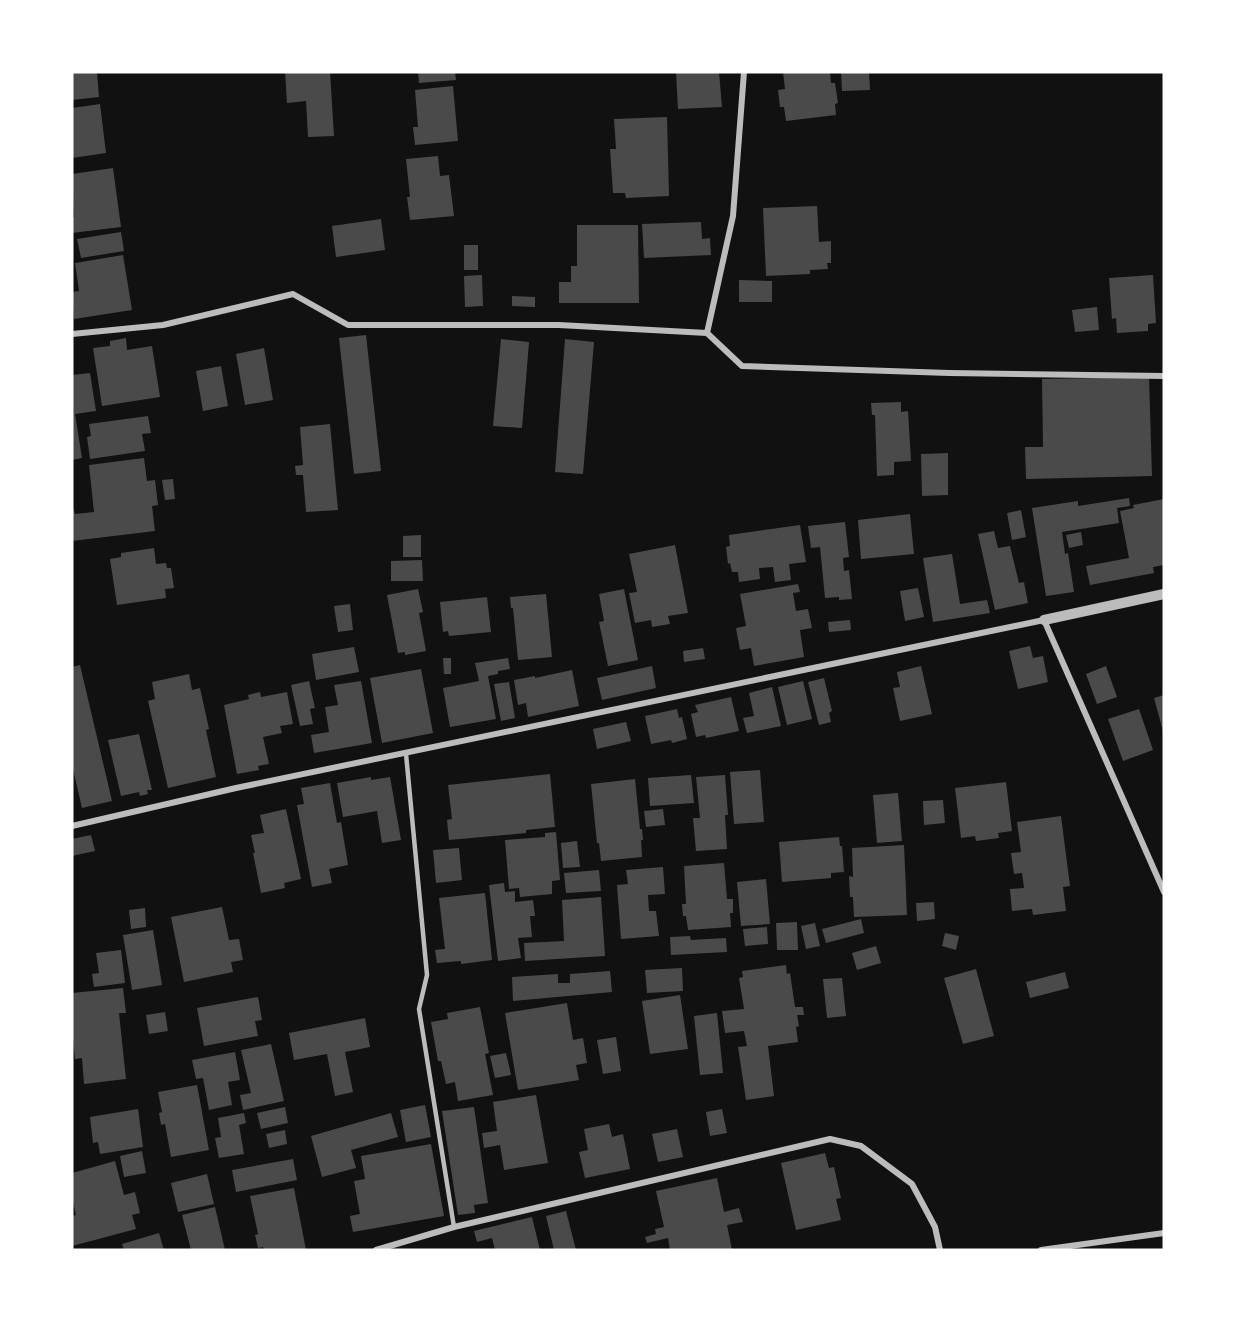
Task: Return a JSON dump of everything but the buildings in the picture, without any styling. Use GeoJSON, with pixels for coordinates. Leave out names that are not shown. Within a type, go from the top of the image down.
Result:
{"type":"FeatureCollection","features":[{"type":"Feature","properties":{"kind":"street"},"geometry":{"type":"LineString","coordinates":[[707,333],[733,216],[744,72]]}},
{"type":"Feature","properties":{"kind":"street"},"geometry":{"type":"LineString","coordinates":[[72,334],[163,325],[293,294],[348,326],[558,326],[707,333],[742,366],[949,373],[1164,376]]}},
{"type":"Feature","properties":{"kind":"street"},"geometry":{"type":"LineString","coordinates":[[72,826],[236,788],[1164,594]]}},
{"type":"Feature","properties":{"kind":"street"},"geometry":{"type":"LineString","coordinates":[[1044,620],[1164,892]]}},
{"type":"Feature","properties":{"kind":"street"},"geometry":{"type":"LineString","coordinates":[[376,1250],[454,1227],[830,1139],[861,1146],[912,1184],[935,1227],[940,1250]]}},
{"type":"Feature","properties":{"kind":"street"},"geometry":{"type":"LineString","coordinates":[[1041,1250],[1164,1233]]}},
{"type":"Feature","properties":{"kind":"lane"},"geometry":{"type":"LineString","coordinates":[[406,754],[427,975],[419,1009],[454,1227]]}}]}
